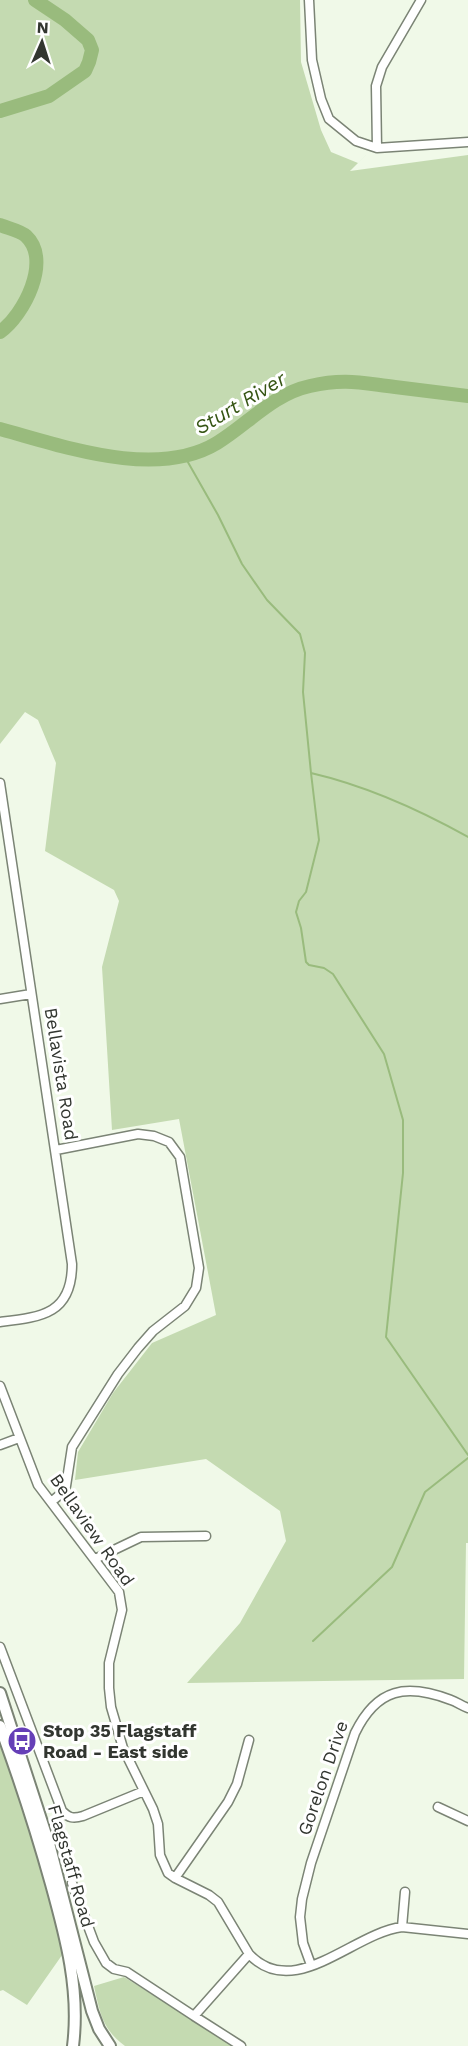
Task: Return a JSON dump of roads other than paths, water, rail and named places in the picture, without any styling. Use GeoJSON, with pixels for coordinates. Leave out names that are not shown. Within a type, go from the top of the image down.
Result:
{"type":"FeatureCollection","features":[{"type":"Feature","properties":{"kind":"main road","name":"Flagstaff Road"},"geometry":{"type":"LineString","coordinates":[[0,1693],[50,1847],[92,2010],[99,2029],[110,2046]]}},
{"type":"Feature","properties":{"kind":"main road","name":"Flagstaff Road"},"geometry":{"type":"LineString","coordinates":[[0,1726],[40,1847],[67,1948],[76,2005],[74,2046]]}},
{"type":"Feature","properties":{"kind":"street"},"geometry":{"type":"LineString","coordinates":[[309,0],[312,60],[321,99],[329,119],[356,141],[377,148],[468,142]]}},
{"type":"Feature","properties":{"kind":"street"},"geometry":{"type":"LineString","coordinates":[[377,148],[376,86],[382,66],[421,0]]}},
{"type":"Feature","properties":{"kind":"street","name":"Bellavista Road"},"geometry":{"type":"LineString","coordinates":[[0,783],[72,1264],[72,1281],[65,1299],[50,1311],[31,1318],[0,1322]]}},
{"type":"Feature","properties":{"kind":"street"},"geometry":{"type":"LineString","coordinates":[[0,999],[31,994]]}},
{"type":"Feature","properties":{"kind":"street"},"geometry":{"type":"LineString","coordinates":[[51,1502],[63,1492],[66,1486],[72,1447],[118,1374],[153,1331],[185,1306],[196,1288],[199,1268],[180,1157],[169,1142],[154,1136],[138,1134],[56,1150]]}},
{"type":"Feature","properties":{"kind":"street","name":"Bellaview Road"},"geometry":{"type":"LineString","coordinates":[[0,1386],[38,1485],[119,1592],[122,1610],[109,1663],[111,1707],[123,1748],[158,1824],[160,1855],[168,1873],[175,1878]]}},
{"type":"Feature","properties":{"kind":"street"},"geometry":{"type":"LineString","coordinates":[[0,1445],[19,1438]]}},
{"type":"Feature","properties":{"kind":"street"},"geometry":{"type":"LineString","coordinates":[[95,1559],[141,1536],[206,1536]]}},
{"type":"Feature","properties":{"kind":"street"},"geometry":{"type":"LineString","coordinates":[[0,1647],[62,1811],[68,1817],[75,1819],[144,1791]]}},
{"type":"Feature","properties":{"kind":"street","name":"Gorelon Drive"},"geometry":{"type":"LineString","coordinates":[[311,1965],[303,1943],[300,1917],[302,1899],[315,1852],[355,1733],[364,1713],[376,1702],[399,1690],[412,1690],[433,1695],[468,1708]]}},
{"type":"Feature","properties":{"kind":"street"},"geometry":{"type":"LineString","coordinates":[[249,1740],[237,1784],[228,1802],[175,1878],[218,1902],[249,1954],[262,1966],[293,1972],[339,1954],[372,1935],[391,1928],[402,1927],[468,1934]]}},
{"type":"Feature","properties":{"kind":"street"},"geometry":{"type":"LineString","coordinates":[[438,1807],[468,1821]]}},
{"type":"Feature","properties":{"kind":"street"},"geometry":{"type":"LineString","coordinates":[[72,1883],[102,1959],[110,1966],[127,1972],[241,2046]]}},
{"type":"Feature","properties":{"kind":"street"},"geometry":{"type":"LineString","coordinates":[[402,1927],[405,1892]]}},
{"type":"Feature","properties":{"kind":"street"},"geometry":{"type":"LineString","coordinates":[[194,2016],[249,1954]]}},
{"type":"Feature","properties":{"kind":"waterway","name":"Sturt River"},"geometry":{"type":"LineString","coordinates":[[0,111],[49,96],[85,71],[89,62],[92,50],[88,40],[65,20],[35,0]]}},
{"type":"Feature","properties":{"kind":"waterway","name":"Sturt River"},"geometry":{"type":"LineString","coordinates":[[39,3],[42,0]]}},
{"type":"Feature","properties":{"kind":"waterway","name":"Sturt River"},"geometry":{"type":"LineString","coordinates":[[0,225],[26,236],[33,246],[36,259],[36,272],[26,300],[18,313],[0,332]]}},
{"type":"Feature","properties":{"kind":"waterway","name":"Sturt River"},"geometry":{"type":"LineString","coordinates":[[0,429],[80,451],[138,459],[166,459],[193,454],[217,443],[272,403],[310,386],[333,382],[353,382],[468,396]]}},
{"type":"Feature","properties":{"kind":"waterway"},"geometry":{"type":"LineString","coordinates":[[185,457],[218,515],[242,564],[267,600],[300,634],[305,653],[303,692],[311,773],[392,799],[468,837]]}},
{"type":"Feature","properties":{"kind":"waterway"},"geometry":{"type":"LineString","coordinates":[[311,773],[319,840],[306,892],[299,901],[296,912],[306,962],[309,965],[324,968],[333,974],[384,1054],[403,1120],[403,1173],[386,1337],[468,1455]]}},
{"type":"Feature","properties":{"kind":"waterway"},"geometry":{"type":"LineString","coordinates":[[313,1641],[392,1567],[425,1492],[468,1458]]}},
{"type":"Feature","properties":{"kind":"place","name":"Stop 35 Flagstaff Road - East side"},"geometry":{"type":"Point","coordinates":[22,1741]}}]}
